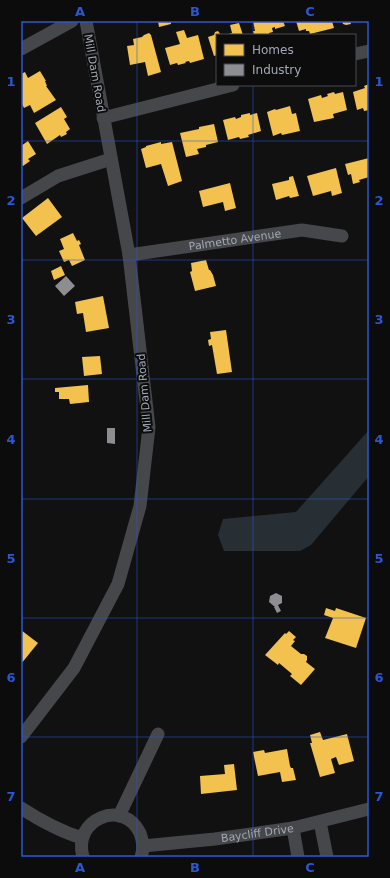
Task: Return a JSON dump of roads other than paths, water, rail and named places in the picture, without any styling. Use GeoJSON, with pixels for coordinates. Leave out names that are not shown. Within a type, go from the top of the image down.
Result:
{"type":"FeatureCollection","features":[{"type":"Feature","properties":{"kind":"street"},"geometry":{"type":"LineString","coordinates":[[21,49],[72,21]]}},
{"type":"Feature","properties":{"kind":"street","name":"Mill Dam Road"},"geometry":{"type":"LineString","coordinates":[[21,736],[74,668],[118,584],[140,506],[149,427],[129,255],[86,21]]}},
{"type":"Feature","properties":{"kind":"street"},"geometry":{"type":"LineString","coordinates":[[356,54],[369,50]]}},
{"type":"Feature","properties":{"kind":"street"},"geometry":{"type":"LineString","coordinates":[[104,118],[229,86]]}},
{"type":"Feature","properties":{"kind":"street"},"geometry":{"type":"LineString","coordinates":[[21,198],[58,176],[111,159]]}},
{"type":"Feature","properties":{"kind":"street","name":"Palmetto Avenue"},"geometry":{"type":"LineString","coordinates":[[129,255],[302,230],[342,236]]}},
{"type":"Feature","properties":{"kind":"street"},"geometry":{"type":"LineString","coordinates":[[83,857],[81,847],[82,838],[90,825],[96,820],[103,817],[118,816],[158,734]]}},
{"type":"Feature","properties":{"kind":"street"},"geometry":{"type":"LineString","coordinates":[[21,808],[44,823],[65,833],[82,838]]}},
{"type":"Feature","properties":{"kind":"street","name":"Baycliff Drive"},"geometry":{"type":"LineString","coordinates":[[118,816],[130,821],[139,830],[142,838],[142,852],[215,839],[293,828],[369,809]]}},
{"type":"Feature","properties":{"kind":"street"},"geometry":{"type":"LineString","coordinates":[[320,822],[327,857]]}},
{"type":"Feature","properties":{"kind":"street"},"geometry":{"type":"LineString","coordinates":[[293,828],[298,857]]}}]}
